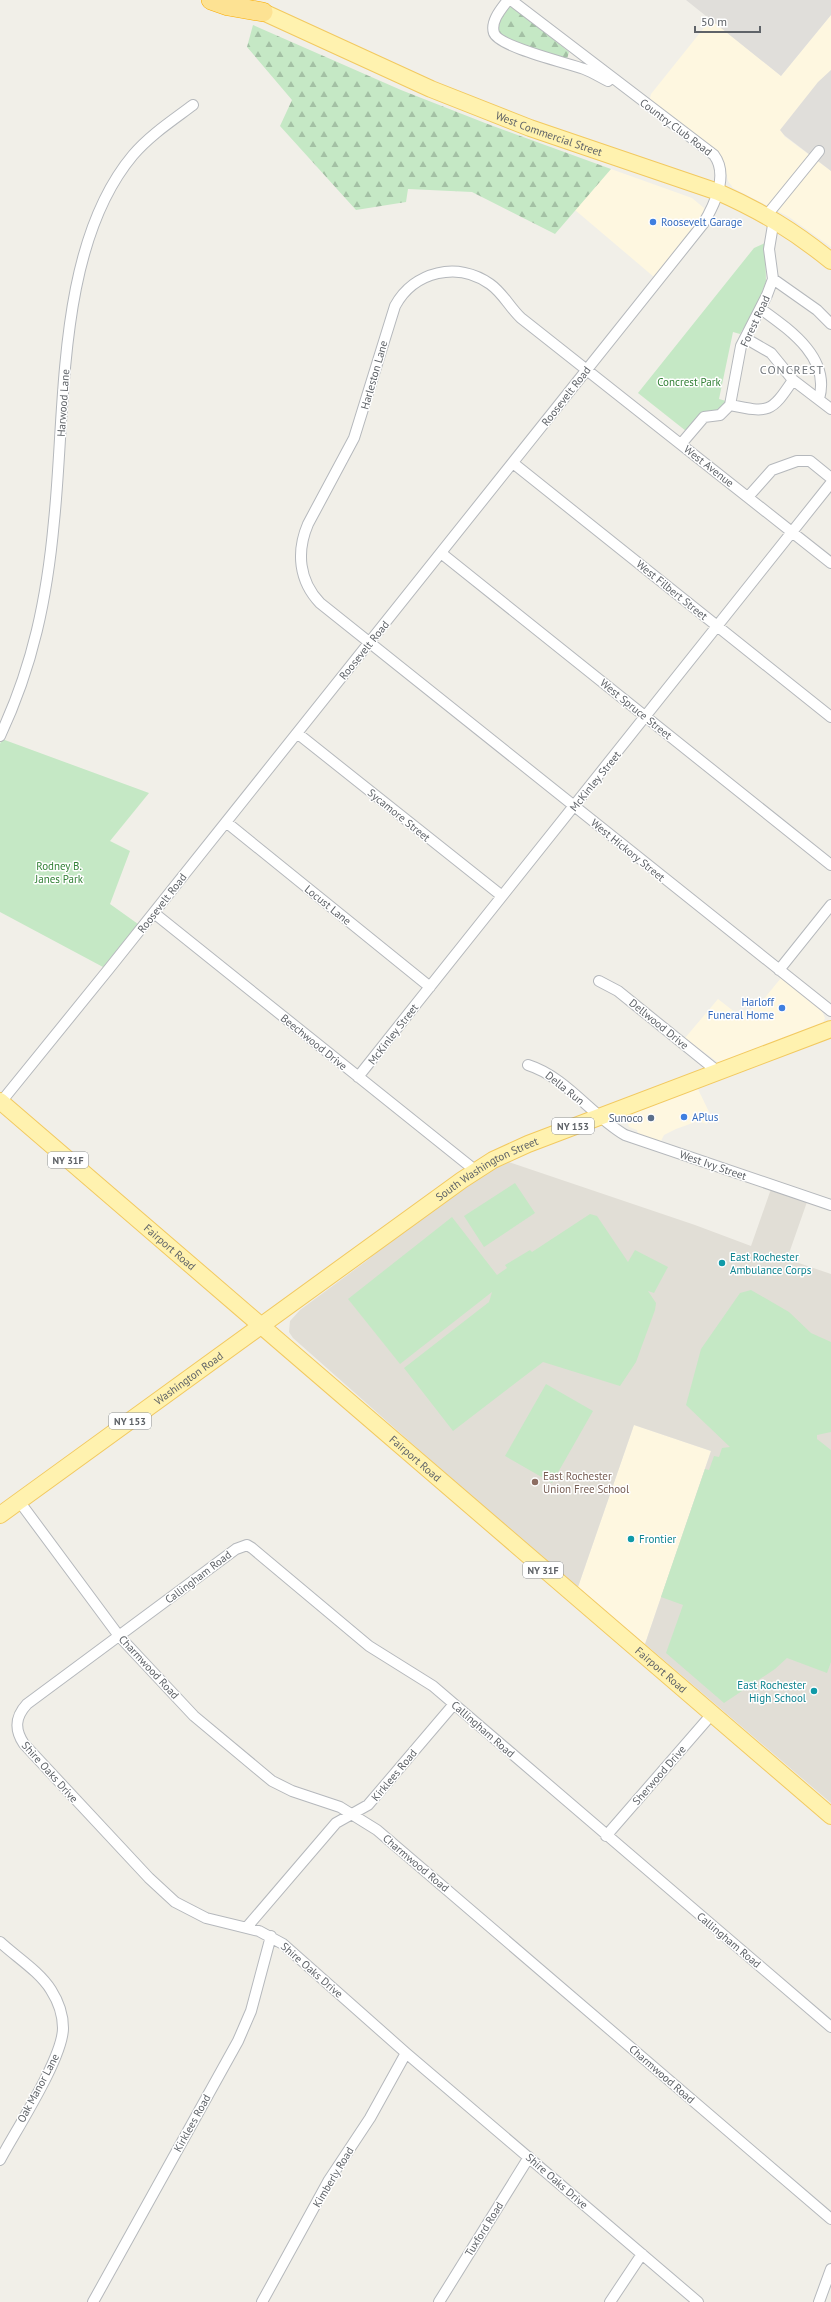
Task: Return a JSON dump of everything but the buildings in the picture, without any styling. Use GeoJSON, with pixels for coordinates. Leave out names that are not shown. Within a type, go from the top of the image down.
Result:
{"type":"FeatureCollection","features":[{"type":"Feature","properties":{"kind":"highway"},"geometry":{"type":"LineString","coordinates":[[211,0],[228,6],[256,6]]}},
{"type":"Feature","properties":{"kind":"highway"},"geometry":{"type":"LineString","coordinates":[[230,0],[256,6]]}},
{"type":"Feature","properties":{"kind":"highway"},"geometry":{"type":"LineString","coordinates":[[243,0],[256,6]]}},
{"type":"Feature","properties":{"kind":"main road","name":"West Commercial Street"},"geometry":{"type":"LineString","coordinates":[[256,6],[452,97],[530,128],[718,192],[770,217],[831,260]]}},
{"type":"Feature","properties":{"kind":"main road","name":"South Washington Street"},"geometry":{"type":"LineString","coordinates":[[260,1326],[476,1171],[511,1151],[717,1071],[831,1029]]}},
{"type":"Feature","properties":{"kind":"main road","name":"Fairport Road"},"geometry":{"type":"LineString","coordinates":[[0,1101],[831,1816]]}},
{"type":"Feature","properties":{"kind":"main road","name":"Washington Road"},"geometry":{"type":"LineString","coordinates":[[0,1516],[260,1326]]}},
{"type":"Feature","properties":{"kind":"street","name":"Country Club Road"},"geometry":{"type":"LineString","coordinates":[[626,89],[570,64],[498,38],[494,32],[494,24],[499,12],[510,0],[714,156],[719,162],[718,192]]}},
{"type":"Feature","properties":{"kind":"street"},"geometry":{"type":"LineString","coordinates":[[570,64],[575,49]]}},
{"type":"Feature","properties":{"kind":"street","name":"Harwood Lane"},"geometry":{"type":"LineString","coordinates":[[0,736],[27,671],[40,623],[45,596],[54,519],[68,342],[76,288],[82,264],[100,213],[121,172],[147,141],[193,105]]}},
{"type":"Feature","properties":{"kind":"street"},"geometry":{"type":"LineString","coordinates":[[770,217],[819,151]]}},
{"type":"Feature","properties":{"kind":"street","name":"Roosevelt Road"},"geometry":{"type":"LineString","coordinates":[[0,1101],[154,913],[703,224],[713,208],[718,192]]}},
{"type":"Feature","properties":{"kind":"street","name":"Forest Road"},"geometry":{"type":"LineString","coordinates":[[730,405],[741,346],[761,309],[773,279],[769,250],[770,217]]}},
{"type":"Feature","properties":{"kind":"street","name":"Harleston Lane"},"geometry":{"type":"LineString","coordinates":[[370,643],[315,598],[304,579],[300,548],[308,524],[354,438],[363,413],[391,314],[402,294],[419,280],[443,272],[462,272],[482,278],[497,289],[521,318],[587,370]]}},
{"type":"Feature","properties":{"kind":"street"},"geometry":{"type":"LineString","coordinates":[[773,279],[817,310],[831,324]]}},
{"type":"Feature","properties":{"kind":"street"},"geometry":{"type":"LineString","coordinates":[[761,309],[799,338],[817,360],[822,370],[824,382],[819,400]]}},
{"type":"Feature","properties":{"kind":"street"},"geometry":{"type":"LineString","coordinates":[[745,338],[771,353],[793,380],[831,409]]}},
{"type":"Feature","properties":{"kind":"street","name":"West Avenue"},"geometry":{"type":"LineString","coordinates":[[587,370],[831,563]]}},
{"type":"Feature","properties":{"kind":"street"},"geometry":{"type":"LineString","coordinates":[[681,444],[704,417],[720,415],[730,405],[767,410],[776,403],[793,380]]}},
{"type":"Feature","properties":{"kind":"street"},"geometry":{"type":"LineString","coordinates":[[748,497],[772,470],[797,461],[810,461],[831,478]]}},
{"type":"Feature","properties":{"kind":"street","name":"West Filbert Street"},"geometry":{"type":"LineString","coordinates":[[513,463],[831,718]]}},
{"type":"Feature","properties":{"kind":"street","name":"McKinley Street"},"geometry":{"type":"LineString","coordinates":[[358,1077],[831,483]]}},
{"type":"Feature","properties":{"kind":"street","name":"West Spruce Street"},"geometry":{"type":"LineString","coordinates":[[441,553],[831,865]]}},
{"type":"Feature","properties":{"kind":"street","name":"West Hickory Street"},"geometry":{"type":"LineString","coordinates":[[370,643],[831,1011]]}},
{"type":"Feature","properties":{"kind":"street","name":"Sycamore Street"},"geometry":{"type":"LineString","coordinates":[[297,733],[502,896]]}},
{"type":"Feature","properties":{"kind":"street","name":"Locust Lane"},"geometry":{"type":"LineString","coordinates":[[226,822],[430,987]]}},
{"type":"Feature","properties":{"kind":"street"},"geometry":{"type":"LineString","coordinates":[[779,970],[831,905]]}},
{"type":"Feature","properties":{"kind":"street","name":"Beechwood Drive"},"geometry":{"type":"LineString","coordinates":[[154,913],[476,1171]]}},
{"type":"Feature","properties":{"kind":"street","name":"Dellwood Drive"},"geometry":{"type":"LineString","coordinates":[[599,980],[618,991],[717,1071]]}},
{"type":"Feature","properties":{"kind":"street","name":"Della Run"},"geometry":{"type":"LineString","coordinates":[[528,1065],[544,1070],[600,1116]]}},
{"type":"Feature","properties":{"kind":"street","name":"West Ivy Street"},"geometry":{"type":"LineString","coordinates":[[600,1116],[612,1127],[625,1135],[831,1205]]}},
{"type":"Feature","properties":{"kind":"street","name":"Charmwood Road"},"geometry":{"type":"LineString","coordinates":[[19,1501],[119,1636],[194,1716],[262,1774],[292,1791],[328,1802],[353,1813],[388,1839],[831,2218]]}},
{"type":"Feature","properties":{"kind":"street","name":"Callingham Road"},"geometry":{"type":"LineString","coordinates":[[119,1636],[236,1549],[247,1545],[369,1646],[419,1676],[454,1704],[606,1836],[831,2027]]}},
{"type":"Feature","properties":{"kind":"street","name":"Shire Oaks Drive"},"geometry":{"type":"LineString","coordinates":[[119,1636],[27,1704],[22,1710],[16,1724],[20,1737],[149,1878],[174,1902],[206,1918],[247,1927],[271,1936],[294,1953],[406,2053],[698,2302]]}},
{"type":"Feature","properties":{"kind":"street","name":"Kirklees Road"},"geometry":{"type":"LineString","coordinates":[[247,1927],[336,1824],[368,1805],[454,1704]]}},
{"type":"Feature","properties":{"kind":"street","name":"Sherwood Drive"},"geometry":{"type":"LineString","coordinates":[[606,1836],[712,1714]]}},
{"type":"Feature","properties":{"kind":"street","name":"Kirklees Road"},"geometry":{"type":"LineString","coordinates":[[93,2302],[238,2041],[251,2011],[271,1936]]}},
{"type":"Feature","properties":{"kind":"street","name":"Oak Manor Lane"},"geometry":{"type":"LineString","coordinates":[[0,1942],[51,1989],[58,2002],[63,2028],[62,2040],[52,2066],[0,2160]]}},
{"type":"Feature","properties":{"kind":"street","name":"Kimberly Road"},"geometry":{"type":"LineString","coordinates":[[262,2302],[329,2180],[370,2118],[406,2053]]}},
{"type":"Feature","properties":{"kind":"street","name":"Tuxford Road"},"geometry":{"type":"LineString","coordinates":[[439,2302],[529,2157]]}},
{"type":"Feature","properties":{"kind":"street"},"geometry":{"type":"LineString","coordinates":[[610,2302],[642,2254]]}},
{"type":"Feature","properties":{"kind":"street"},"geometry":{"type":"LineString","coordinates":[[820,2302],[831,2269]]}},
{"type":"Feature","properties":{"kind":"shaded area"},"geometry":{"type":"Polygon","coordinates":[[[686,0],[831,0],[831,15],[781,76],[686,0]]]}},
{"type":"Feature","properties":{"kind":"shaded area"},"geometry":{"type":"Polygon","coordinates":[[[831,15],[831,70],[784,136],[831,171],[831,247],[789,217],[733,188],[728,181],[722,157],[650,102],[650,98],[651,94],[711,19],[781,76],[831,15]]]}},
{"type":"Feature","properties":{"kind":"shaded area"},"geometry":{"type":"Polygon","coordinates":[[[831,70],[831,171],[784,135],[780,130],[818,82],[831,70]]]}},
{"type":"Feature","properties":{"kind":"shaded area"},"geometry":{"type":"Polygon","coordinates":[[[611,169],[692,198],[704,208],[702,217],[654,277],[575,210],[611,169]]]}},
{"type":"Feature","properties":{"kind":"shaded area"},"geometry":{"type":"Polygon","coordinates":[[[781,978],[821,1009],[825,1018],[822,1025],[720,1064],[685,1038],[718,999],[736,1013],[748,1010],[759,1005],[781,978]]]}},
{"type":"Feature","properties":{"kind":"shaded area"},"geometry":{"type":"Polygon","coordinates":[[[696,1085],[710,1114],[707,1124],[698,1121],[676,1129],[664,1135],[661,1141],[638,1134],[637,1130],[629,1127],[626,1118],[623,1118],[625,1113],[696,1085]]]}},
{"type":"Feature","properties":{"kind":"shaded area","name":"East Rochester Union Free School"},"geometry":{"type":"Polygon","coordinates":[[[503,1160],[695,1225],[751,1246],[771,1189],[807,1202],[787,1259],[831,1274],[831,1803],[645,1644],[711,1451],[634,1425],[578,1587],[470,1495],[293,1338],[289,1332],[290,1321],[300,1310],[365,1262],[428,1211],[503,1160]]]}},
{"type":"Feature","properties":{"kind":"shaded area"},"geometry":{"type":"Polygon","coordinates":[[[634,1425],[711,1451],[645,1644],[578,1587],[634,1425]]]}},
{"type":"Feature","properties":{"kind":"green space"},"geometry":{"type":"Polygon","coordinates":[[[509,4],[569,52],[567,59],[514,42],[499,34],[499,22],[509,4]]]}},
{"type":"Feature","properties":{"kind":"green space"},"geometry":{"type":"Polygon","coordinates":[[[253,25],[401,90],[485,123],[611,169],[555,234],[472,192],[408,189],[406,202],[356,210],[280,126],[292,100],[247,47],[253,25]]]}},
{"type":"Feature","properties":{"kind":"green space","name":"Concrest Park"},"geometry":{"type":"Polygon","coordinates":[[[765,243],[766,282],[756,307],[740,334],[733,332],[719,399],[726,401],[719,409],[702,412],[686,431],[638,393],[754,248],[765,243]]]}},
{"type":"Feature","properties":{"kind":"green space","name":"Rodney B. Janes Park"},"geometry":{"type":"Polygon","coordinates":[[[2,739],[149,793],[110,841],[130,851],[110,904],[138,924],[103,967],[0,912],[0,744],[2,739]]]}},
{"type":"Feature","properties":{"kind":"green space"},"geometry":{"type":"Polygon","coordinates":[[[515,1183],[535,1213],[484,1247],[464,1216],[515,1183]]]}},
{"type":"Feature","properties":{"kind":"green space"},"geometry":{"type":"Polygon","coordinates":[[[590,1214],[597,1216],[628,1262],[635,1250],[668,1267],[654,1293],[648,1291],[656,1303],[655,1310],[636,1362],[620,1386],[543,1362],[453,1431],[404,1368],[489,1302],[492,1292],[400,1364],[348,1299],[452,1217],[497,1275],[507,1268],[505,1265],[530,1250],[532,1252],[590,1214]]]}},
{"type":"Feature","properties":{"kind":"green space"},"geometry":{"type":"Polygon","coordinates":[[[751,1290],[789,1312],[811,1333],[831,1342],[831,1432],[817,1435],[817,1439],[831,1450],[831,1662],[827,1673],[787,1658],[775,1669],[724,1703],[666,1653],[683,1605],[661,1597],[705,1469],[709,1470],[714,1456],[719,1457],[722,1448],[730,1447],[686,1405],[701,1349],[740,1293],[751,1290]]]}},
{"type":"Feature","properties":{"kind":"green space"},"geometry":{"type":"Polygon","coordinates":[[[546,1384],[593,1411],[552,1483],[505,1456],[546,1384]]]}},
{"type":"Feature","properties":{"kind":"place","name":"Roosevelt Garage"},"geometry":{"type":"Point","coordinates":[653,222]}},
{"type":"Feature","properties":{"kind":"place","name":"Harloff Funeral Home"},"geometry":{"type":"Point","coordinates":[782,1008]}},
{"type":"Feature","properties":{"kind":"place","name":"APlus"},"geometry":{"type":"Point","coordinates":[684,1117]}},
{"type":"Feature","properties":{"kind":"place","name":"Sunoco"},"geometry":{"type":"Point","coordinates":[651,1118]}},
{"type":"Feature","properties":{"kind":"place","name":"East Rochester Ambulance Corps"},"geometry":{"type":"Point","coordinates":[722,1263]}},
{"type":"Feature","properties":{"kind":"place","name":"East Rochester Union Free School"},"geometry":{"type":"Point","coordinates":[535,1482]}},
{"type":"Feature","properties":{"kind":"place","name":"Frontier"},"geometry":{"type":"Point","coordinates":[631,1539]}},
{"type":"Feature","properties":{"kind":"place","name":"East Rochester High School"},"geometry":{"type":"Point","coordinates":[814,1691]}},
{"type":"Feature","properties":{"kind":"district","name":"CONCREST"},"geometry":{"type":"Point","coordinates":[792,370]}}]}
